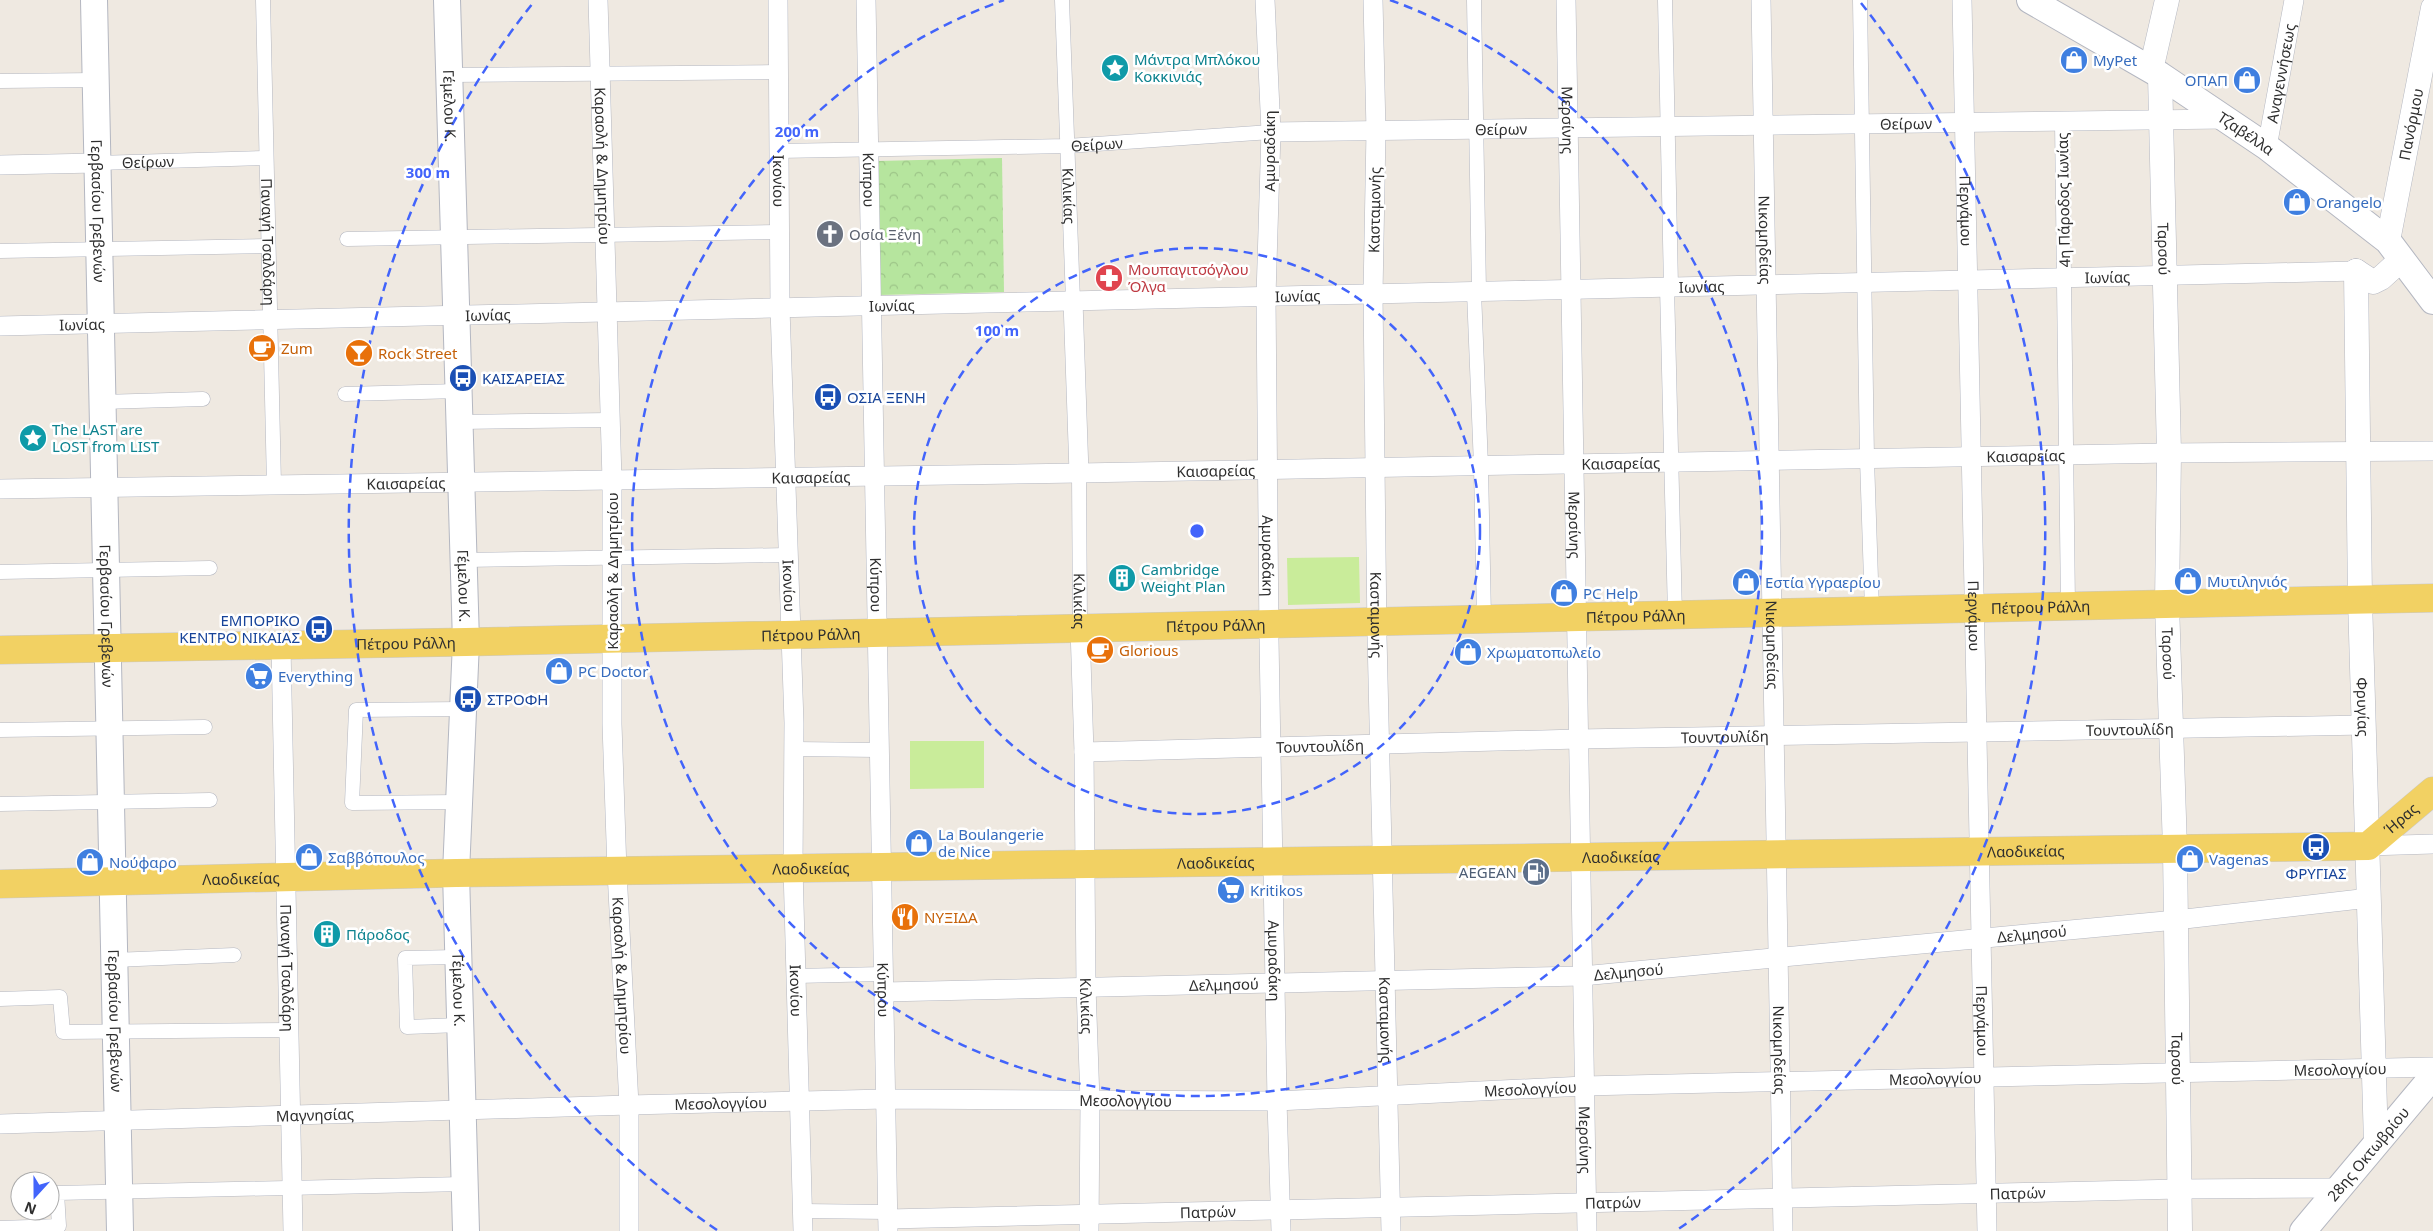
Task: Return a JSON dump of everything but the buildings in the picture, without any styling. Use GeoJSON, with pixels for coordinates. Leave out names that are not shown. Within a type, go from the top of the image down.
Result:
{"type":"FeatureCollection","features":[{"type":"Feature","properties":{"kind":"main road","name":"Γερβασίου Γρεβενών"},"geometry":{"type":"LineString","coordinates":[[94,0],[120,1231]]}},
{"type":"Feature","properties":{"kind":"main road","name":"Γέμελου Κ."},"geometry":{"type":"LineString","coordinates":[[447,0],[466,642],[456,873],[466,1231]]}},
{"type":"Feature","properties":{"kind":"main road","name":"Τζαβέλλα"},"geometry":{"type":"LineString","coordinates":[[2030,0],[2156,73],[2267,147],[2395,250],[2431,295]]}},
{"type":"Feature","properties":{"kind":"main road","name":"Πέτρου Ράλλη"},"geometry":{"type":"LineString","coordinates":[[0,650],[612,639],[2433,598]]}},
{"type":"Feature","properties":{"kind":"main road","name":"Ήρας"},"geometry":{"type":"LineString","coordinates":[[2368,846],[2433,792]]}},
{"type":"Feature","properties":{"kind":"main road","name":"Λαοδικείας"},"geometry":{"type":"LineString","coordinates":[[0,884],[456,873],[2368,846]]}},
{"type":"Feature","properties":{"kind":"main road","name":"28ης Οκτωβρίου"},"geometry":{"type":"LineString","coordinates":[[2303,1231],[2433,1076]]}},
{"type":"Feature","properties":{"kind":"street","name":"Παναγή Τσαλδάρη"},"geometry":{"type":"LineString","coordinates":[[263,0],[274,486]]}},
{"type":"Feature","properties":{"kind":"street","name":"Καραολή & Δημητρίου"},"geometry":{"type":"LineString","coordinates":[[598,0],[612,480],[612,724],[617,871],[629,1105],[629,1231]]}},
{"type":"Feature","properties":{"kind":"street","name":"Ικονίου"},"geometry":{"type":"LineString","coordinates":[[778,0],[780,308],[795,749],[793,868],[803,1231]]}},
{"type":"Feature","properties":{"kind":"street","name":"Κύπρου"},"geometry":{"type":"LineString","coordinates":[[866,0],[873,476],[888,1221]]}},
{"type":"Feature","properties":{"kind":"street","name":"Κιλικίας"},"geometry":{"type":"LineString","coordinates":[[1062,0],[1079,473],[1086,988],[1090,1101],[1089,1222]]}},
{"type":"Feature","properties":{"kind":"street","name":"Αμυραδάκη"},"geometry":{"type":"LineString","coordinates":[[1265,0],[1271,132],[1266,296],[1269,624],[1276,983],[1276,1101],[1282,1231]]}},
{"type":"Feature","properties":{"kind":"street","name":"Κασταμονής"},"geometry":{"type":"LineString","coordinates":[[1374,0],[1376,131],[1373,294],[1376,622],[1392,1231]]}},
{"type":"Feature","properties":{"kind":"street"},"geometry":{"type":"LineString","coordinates":[[1474,0],[1476,292],[1484,619]]}},
{"type":"Feature","properties":{"kind":"street","name":"Μερσίνης"},"geometry":{"type":"LineString","coordinates":[[1566,0],[1587,1231]]}},
{"type":"Feature","properties":{"kind":"street"},"geometry":{"type":"LineString","coordinates":[[1665,0],[1675,615]]}},
{"type":"Feature","properties":{"kind":"street","name":"Νικομηδείας"},"geometry":{"type":"LineString","coordinates":[[1761,0],[1783,1231]]}},
{"type":"Feature","properties":{"kind":"street"},"geometry":{"type":"LineString","coordinates":[[1860,0],[1864,124],[1867,460],[1872,610]]}},
{"type":"Feature","properties":{"kind":"street","name":"Περγάμου"},"geometry":{"type":"LineString","coordinates":[[1962,0],[1987,1231]]}},
{"type":"Feature","properties":{"kind":"street","name":"Ταρσού"},"geometry":{"type":"LineString","coordinates":[[2167,0],[2156,73],[2162,120],[2166,276],[2169,453],[2167,604],[2175,849],[2180,1231]]}},
{"type":"Feature","properties":{"kind":"street","name":"Αναγεννήσεως"},"geometry":{"type":"LineString","coordinates":[[2267,147],[2294,0]]}},
{"type":"Feature","properties":{"kind":"street","name":"Πανόρμου"},"geometry":{"type":"LineString","coordinates":[[2395,250],[2425,93],[2433,8]]}},
{"type":"Feature","properties":{"kind":"street"},"geometry":{"type":"LineString","coordinates":[[449,75],[778,72]]}},
{"type":"Feature","properties":{"kind":"street"},"geometry":{"type":"LineString","coordinates":[[0,81],[96,80]]}},
{"type":"Feature","properties":{"kind":"street","name":"Θείρων"},"geometry":{"type":"LineString","coordinates":[[778,151],[1067,146],[1271,132],[2224,119]]}},
{"type":"Feature","properties":{"kind":"street","name":"4η Πάροδος Ιωνίας"},"geometry":{"type":"LineString","coordinates":[[2062,122],[2068,606]]}},
{"type":"Feature","properties":{"kind":"street","name":"Θείρων"},"geometry":{"type":"LineString","coordinates":[[0,165],[266,158]]}},
{"type":"Feature","properties":{"kind":"street"},"geometry":{"type":"LineString","coordinates":[[346,239],[779,232]]}},
{"type":"Feature","properties":{"kind":"street"},"geometry":{"type":"LineString","coordinates":[[0,251],[268,246]]}},
{"type":"Feature","properties":{"kind":"street","name":"Ιωνίας"},"geometry":{"type":"LineString","coordinates":[[0,326],[2356,272],[2373,282],[2382,278],[2395,250]]}},
{"type":"Feature","properties":{"kind":"street","name":"Φρυγίας"},"geometry":{"type":"LineString","coordinates":[[2356,272],[2360,599],[2376,1144]]}},
{"type":"Feature","properties":{"kind":"street"},"geometry":{"type":"LineString","coordinates":[[346,394],[459,391]]}},
{"type":"Feature","properties":{"kind":"street"},"geometry":{"type":"LineString","coordinates":[[102,402],[203,399]]}},
{"type":"Feature","properties":{"kind":"street"},"geometry":{"type":"LineString","coordinates":[[460,422],[610,420]]}},
{"type":"Feature","properties":{"kind":"street","name":"Καισαρείας"},"geometry":{"type":"LineString","coordinates":[[0,489],[1867,460],[2169,453],[2433,451]]}},
{"type":"Feature","properties":{"kind":"street"},"geometry":{"type":"LineString","coordinates":[[464,560],[788,555]]}},
{"type":"Feature","properties":{"kind":"street"},"geometry":{"type":"LineString","coordinates":[[0,572],[210,568]]}},
{"type":"Feature","properties":{"kind":"street","name":"Παναγή Τσαλδάρη"},"geometry":{"type":"LineString","coordinates":[[280,646],[293,1231]]}},
{"type":"Feature","properties":{"kind":"street"},"geometry":{"type":"LineString","coordinates":[[459,802],[352,803],[356,710],[463,709]]}},
{"type":"Feature","properties":{"kind":"street","name":"Τουντουλίδη"},"geometry":{"type":"LineString","coordinates":[[1084,752],[1578,739],[2365,724]]}},
{"type":"Feature","properties":{"kind":"street"},"geometry":{"type":"LineString","coordinates":[[0,730],[205,726]]}},
{"type":"Feature","properties":{"kind":"street"},"geometry":{"type":"LineString","coordinates":[[795,749],[878,750]]}},
{"type":"Feature","properties":{"kind":"street"},"geometry":{"type":"LineString","coordinates":[[0,804],[210,800]]}},
{"type":"Feature","properties":{"kind":"street","name":"Λαοδικείας"},"geometry":{"type":"LineString","coordinates":[[2368,846],[2433,844]]}},
{"type":"Feature","properties":{"kind":"street","name":"Δελμησού"},"geometry":{"type":"LineString","coordinates":[[884,983],[1086,988],[1582,976],[2176,920],[2369,898]]}},
{"type":"Feature","properties":{"kind":"street"},"geometry":{"type":"LineString","coordinates":[[114,960],[234,955]]}},
{"type":"Feature","properties":{"kind":"street"},"geometry":{"type":"LineString","coordinates":[[458,957],[405,958],[407,1027],[460,1025]]}},
{"type":"Feature","properties":{"kind":"street"},"geometry":{"type":"LineString","coordinates":[[796,976],[884,983]]}},
{"type":"Feature","properties":{"kind":"street"},"geometry":{"type":"LineString","coordinates":[[0,999],[60,997],[63,1032],[289,1030]]}},
{"type":"Feature","properties":{"kind":"street","name":"Μεσολογγίου"},"geometry":{"type":"LineString","coordinates":[[629,1105],[885,1100],[1276,1101],[1584,1086],[2433,1067]]}},
{"type":"Feature","properties":{"kind":"street","name":"Μαγνησίας"},"geometry":{"type":"LineString","coordinates":[[0,1124],[118,1122],[629,1105]]}},
{"type":"Feature","properties":{"kind":"street"},"geometry":{"type":"LineString","coordinates":[[0,1228],[58,1226],[57,1193],[464,1184]]}},
{"type":"Feature","properties":{"kind":"street","name":"Πατρών"},"geometry":{"type":"LineString","coordinates":[[888,1221],[1089,1222],[1391,1207],[2179,1189],[2338,1188]]}},
{"type":"Feature","properties":{"kind":"street"},"geometry":{"type":"LineString","coordinates":[[802,1211],[888,1221]]}},
{"type":"Feature","properties":{"kind":"green space"},"geometry":{"type":"Polygon","coordinates":[[[1002,158],[1004,292],[879,295],[877,161],[1002,158]]]}},
{"type":"Feature","properties":{"kind":"green space"},"geometry":{"type":"Polygon","coordinates":[[[1359,557],[1360,603],[1288,605],[1287,558],[1359,557]]]}},
{"type":"Feature","properties":{"kind":"green space"},"geometry":{"type":"Polygon","coordinates":[[[910,741],[984,741],[984,788],[910,789],[910,741]]]}},
{"type":"Feature","properties":{"kind":"place","name":"MyPet"},"geometry":{"type":"Point","coordinates":[2074,60]}},
{"type":"Feature","properties":{"kind":"place","name":"Μάντρα Μπλόκου Κοκκινιάς"},"geometry":{"type":"Point","coordinates":[1115,68]}},
{"type":"Feature","properties":{"kind":"place","name":"ΟΠΑΠ"},"geometry":{"type":"Point","coordinates":[2247,80]}},
{"type":"Feature","properties":{"kind":"place","name":"Orangelo"},"geometry":{"type":"Point","coordinates":[2297,202]}},
{"type":"Feature","properties":{"kind":"place","name":"Οσία Ξένη"},"geometry":{"type":"Point","coordinates":[830,234]}},
{"type":"Feature","properties":{"kind":"place","name":"Μουπαγιτσόγλου Όλγα"},"geometry":{"type":"Point","coordinates":[1109,278]}},
{"type":"Feature","properties":{"kind":"place","name":"Zum"},"geometry":{"type":"Point","coordinates":[262,348]}},
{"type":"Feature","properties":{"kind":"place","name":"Rock Street"},"geometry":{"type":"Point","coordinates":[359,353]}},
{"type":"Feature","properties":{"kind":"place","name":"ΚΑΙΣΑΡΕΙΑΣ"},"geometry":{"type":"Point","coordinates":[463,378]}},
{"type":"Feature","properties":{"kind":"place","name":"ΟΣΙΑ ΞΕΝΗ"},"geometry":{"type":"Point","coordinates":[828,397]}},
{"type":"Feature","properties":{"kind":"place","name":"The LAST are LOST from LIST"},"geometry":{"type":"Point","coordinates":[33,438]}},
{"type":"Feature","properties":{"kind":"place","name":"Cambridge Weight Plan"},"geometry":{"type":"Point","coordinates":[1122,578]}},
{"type":"Feature","properties":{"kind":"place","name":"Μυτιληνιός"},"geometry":{"type":"Point","coordinates":[2188,581]}},
{"type":"Feature","properties":{"kind":"place","name":"Εστία Υγραερίου"},"geometry":{"type":"Point","coordinates":[1746,582]}},
{"type":"Feature","properties":{"kind":"place","name":"PC Help"},"geometry":{"type":"Point","coordinates":[1564,593]}},
{"type":"Feature","properties":{"kind":"place","name":"ΕΜΠΟΡΙΚΟ ΚΕΝΤΡΟ ΝΙΚΑΙΑΣ"},"geometry":{"type":"Point","coordinates":[319,629]}},
{"type":"Feature","properties":{"kind":"place","name":"Glorious"},"geometry":{"type":"Point","coordinates":[1100,650]}},
{"type":"Feature","properties":{"kind":"place","name":"Χρωματοπωλείο"},"geometry":{"type":"Point","coordinates":[1468,652]}},
{"type":"Feature","properties":{"kind":"place","name":"PC Doctor"},"geometry":{"type":"Point","coordinates":[559,671]}},
{"type":"Feature","properties":{"kind":"place","name":"Everything"},"geometry":{"type":"Point","coordinates":[259,676]}},
{"type":"Feature","properties":{"kind":"place","name":"ΣΤΡΟΦΗ"},"geometry":{"type":"Point","coordinates":[468,699]}},
{"type":"Feature","properties":{"kind":"place","name":"La Boulangerie de Nice"},"geometry":{"type":"Point","coordinates":[919,843]}},
{"type":"Feature","properties":{"kind":"place","name":"ΦΡΥΓΙΑΣ"},"geometry":{"type":"Point","coordinates":[2316,847]}},
{"type":"Feature","properties":{"kind":"place","name":"Σαββόπουλος"},"geometry":{"type":"Point","coordinates":[309,857]}},
{"type":"Feature","properties":{"kind":"place","name":"Vagenas"},"geometry":{"type":"Point","coordinates":[2190,859]}},
{"type":"Feature","properties":{"kind":"place","name":"Νούφαρο"},"geometry":{"type":"Point","coordinates":[90,862]}},
{"type":"Feature","properties":{"kind":"place","name":"AEGEAN"},"geometry":{"type":"Point","coordinates":[1536,872]}},
{"type":"Feature","properties":{"kind":"place","name":"Kritikos"},"geometry":{"type":"Point","coordinates":[1231,890]}},
{"type":"Feature","properties":{"kind":"place","name":"ΝΥΞΙΔΑ"},"geometry":{"type":"Point","coordinates":[905,917]}},
{"type":"Feature","properties":{"kind":"place","name":"Πάροδος"},"geometry":{"type":"Point","coordinates":[327,934]}}]}
